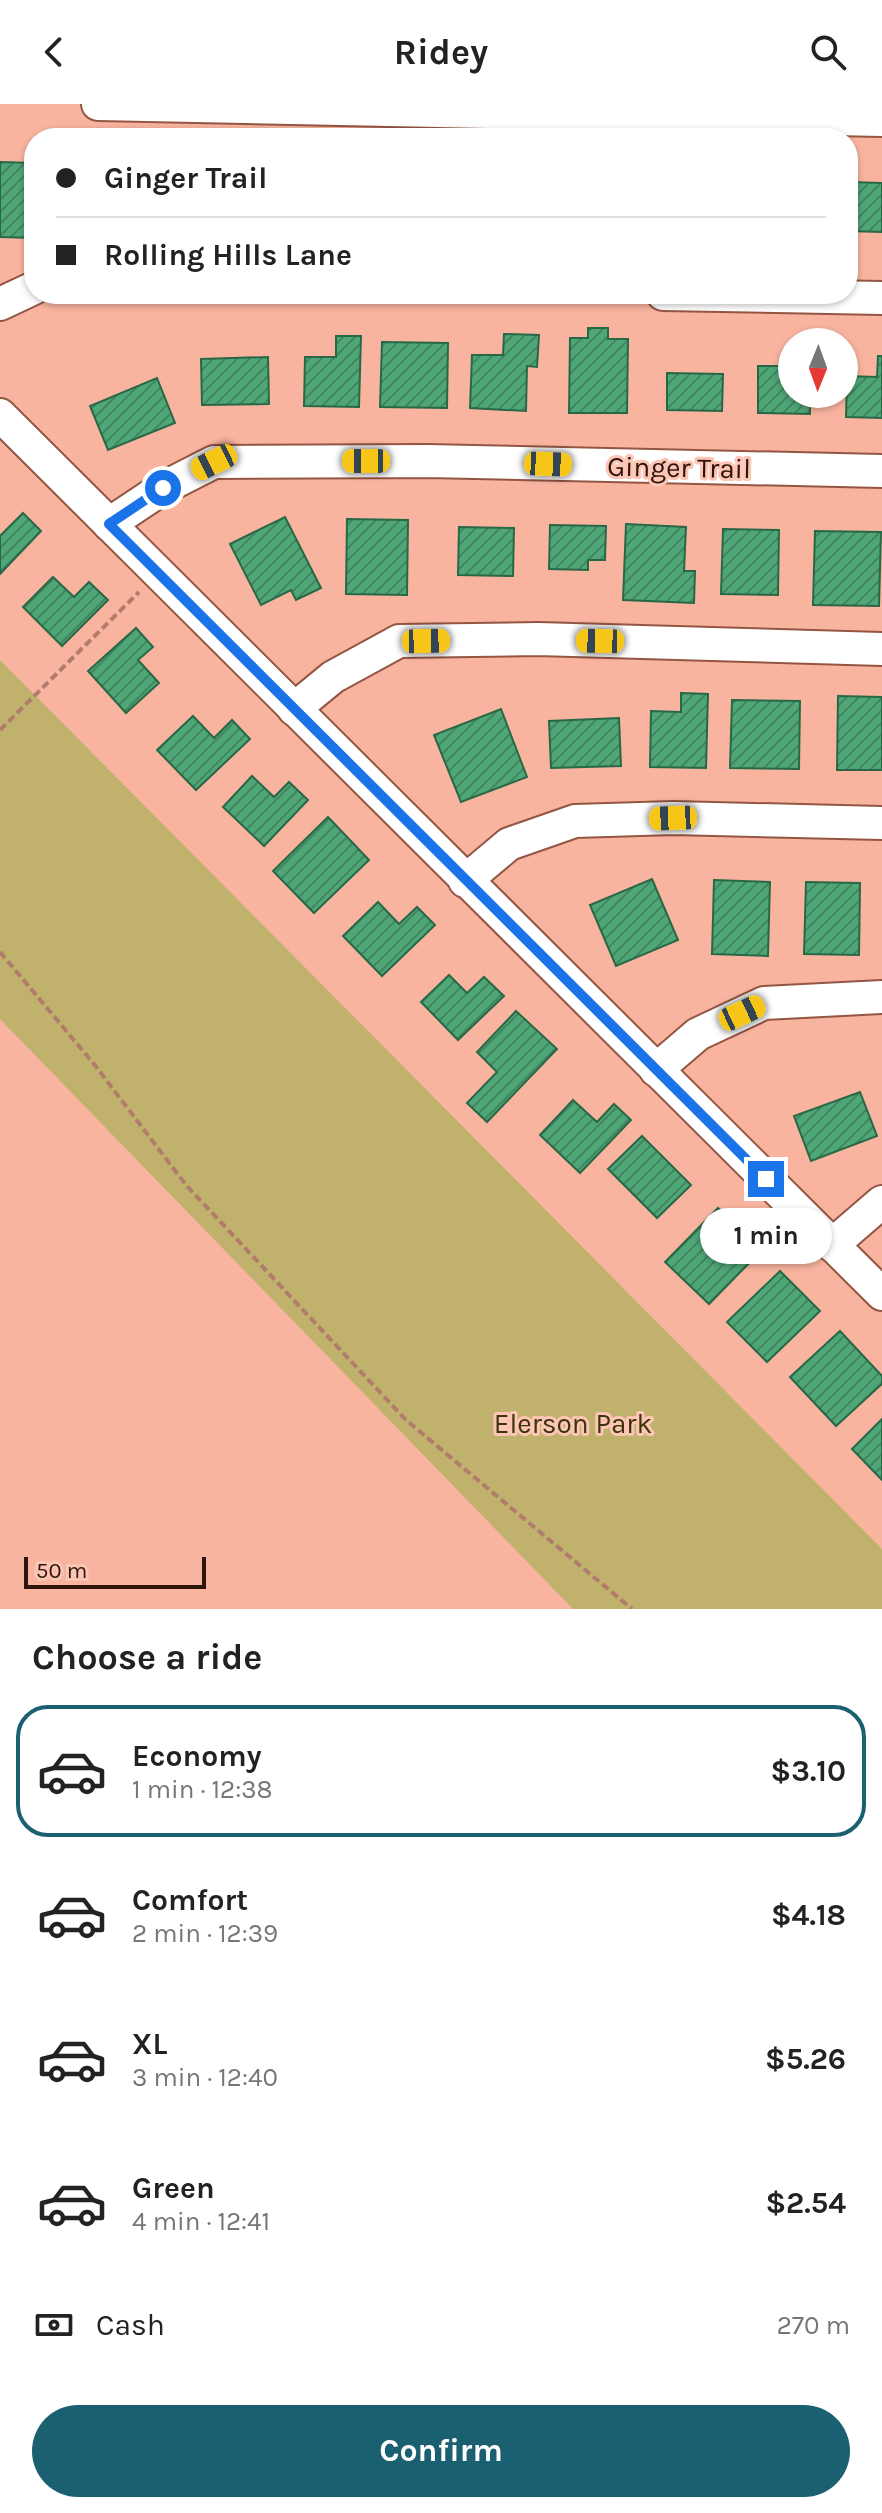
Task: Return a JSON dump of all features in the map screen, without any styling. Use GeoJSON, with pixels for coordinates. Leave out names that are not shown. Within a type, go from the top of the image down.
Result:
{"type":"FeatureCollection","features":[{"type":"Feature","properties":{"kind":"street"},"geometry":{"type":"LineString","coordinates":[[98,104],[882,120]]}},
{"type":"Feature","properties":{"kind":"street"},"geometry":{"type":"LineString","coordinates":[[0,304],[24,293]]}},
{"type":"Feature","properties":{"kind":"street"},"geometry":{"type":"LineString","coordinates":[[858,298],[882,298]]}},
{"type":"Feature","properties":{"kind":"street"},"geometry":{"type":"LineString","coordinates":[[0,415],[882,1294]]}},
{"type":"Feature","properties":{"kind":"street","name":"Ginger Trail"},"geometry":{"type":"LineString","coordinates":[[109,524],[163,488],[214,462],[427,461],[882,471]]}},
{"type":"Feature","properties":{"kind":"street"},"geometry":{"type":"LineString","coordinates":[[294,709],[333,677],[399,641],[538,639],[882,649]]}},
{"type":"Feature","properties":{"kind":"street"},"geometry":{"type":"LineString","coordinates":[[465,881],[509,844],[575,821],[673,818],[882,823]]}},
{"type":"Feature","properties":{"kind":"street"},"geometry":{"type":"LineString","coordinates":[[656,1070],[698,1034],[764,1003],[882,997]]}},
{"type":"Feature","properties":{"kind":"street"},"geometry":{"type":"LineString","coordinates":[[832,1245],[882,1202]]}},
{"type":"Feature","properties":{"kind":"path"},"geometry":{"type":"LineString","coordinates":[[0,730],[158,573]]}},
{"type":"Feature","properties":{"kind":"path"},"geometry":{"type":"LineString","coordinates":[[0,952],[94,1064],[186,1185],[395,1409],[632,1609]]}},
{"type":"Feature","properties":{"kind":"green space","name":"Elerson Park"},"geometry":{"type":"Polygon","coordinates":[[[0,660],[882,1549],[882,1609],[573,1609],[0,1019],[0,660]]]}},
{"type":"Feature","properties":{"kind":"building"},"geometry":{"type":"Polygon","coordinates":[[[0,162],[24,163],[24,238],[0,237],[0,162]]]}},
{"type":"Feature","properties":{"kind":"building"},"geometry":{"type":"Polygon","coordinates":[[[858,182],[882,183],[882,232],[858,231],[858,182]]]}},
{"type":"Feature","properties":{"kind":"building"},"geometry":{"type":"Polygon","coordinates":[[[588,328],[608,328],[608,339],[628,339],[627,413],[569,413],[570,338],[588,338],[588,328]]]}},
{"type":"Feature","properties":{"kind":"building"},"geometry":{"type":"Polygon","coordinates":[[[504,334],[539,335],[537,367],[527,366],[526,411],[470,408],[472,355],[503,355],[504,334]]]}},
{"type":"Feature","properties":{"kind":"building"},"geometry":{"type":"Polygon","coordinates":[[[336,336],[361,336],[359,407],[304,406],[305,357],[336,357],[336,336]]]}},
{"type":"Feature","properties":{"kind":"building"},"geometry":{"type":"Polygon","coordinates":[[[382,342],[448,343],[447,408],[380,407],[382,342]]]}},
{"type":"Feature","properties":{"kind":"building"},"geometry":{"type":"Polygon","coordinates":[[[878,356],[882,356],[882,418],[846,417],[846,408],[858,408],[858,376],[877,377],[878,356]]]}},
{"type":"Feature","properties":{"kind":"building"},"geometry":{"type":"Polygon","coordinates":[[[268,357],[269,404],[202,405],[201,359],[268,357]]]}},
{"type":"Feature","properties":{"kind":"building"},"geometry":{"type":"Polygon","coordinates":[[[758,366],[778,366],[778,408],[810,408],[810,414],[758,413],[758,366]]]}},
{"type":"Feature","properties":{"kind":"building"},"geometry":{"type":"Polygon","coordinates":[[[667,373],[723,374],[722,411],[667,410],[667,373]]]}},
{"type":"Feature","properties":{"kind":"building"},"geometry":{"type":"Polygon","coordinates":[[[157,378],[175,423],[108,450],[90,406],[157,378]]]}},
{"type":"Feature","properties":{"kind":"building"},"geometry":{"type":"Polygon","coordinates":[[[23,513],[41,531],[0,574],[0,536],[23,513]]]}},
{"type":"Feature","properties":{"kind":"building"},"geometry":{"type":"Polygon","coordinates":[[[285,517],[321,588],[296,600],[291,590],[261,605],[230,544],[285,517]]]}},
{"type":"Feature","properties":{"kind":"building"},"geometry":{"type":"Polygon","coordinates":[[[347,519],[408,520],[407,595],[346,594],[347,519]]]}},
{"type":"Feature","properties":{"kind":"building"},"geometry":{"type":"Polygon","coordinates":[[[626,524],[686,527],[684,571],[695,571],[694,603],[623,600],[626,524]]]}},
{"type":"Feature","properties":{"kind":"building"},"geometry":{"type":"Polygon","coordinates":[[[550,525],[606,526],[605,560],[588,560],[588,570],[549,569],[550,525]]]}},
{"type":"Feature","properties":{"kind":"building"},"geometry":{"type":"Polygon","coordinates":[[[459,527],[514,528],[513,576],[458,575],[459,527]]]}},
{"type":"Feature","properties":{"kind":"building"},"geometry":{"type":"Polygon","coordinates":[[[723,529],[779,530],[778,595],[721,594],[723,529]]]}},
{"type":"Feature","properties":{"kind":"building"},"geometry":{"type":"Polygon","coordinates":[[[815,531],[881,532],[879,606],[813,605],[815,531]]]}},
{"type":"Feature","properties":{"kind":"building"},"geometry":{"type":"Polygon","coordinates":[[[53,577],[74,597],[89,582],[108,600],[62,646],[23,607],[53,577]]]}},
{"type":"Feature","properties":{"kind":"building"},"geometry":{"type":"Polygon","coordinates":[[[136,628],[153,647],[138,660],[159,683],[126,713],[88,671],[136,628]]]}},
{"type":"Feature","properties":{"kind":"building"},"geometry":{"type":"Polygon","coordinates":[[[681,693],[708,694],[706,768],[650,767],[651,711],[681,712],[681,693]]]}},
{"type":"Feature","properties":{"kind":"building"},"geometry":{"type":"Polygon","coordinates":[[[838,696],[882,697],[882,770],[837,770],[838,696]]]}},
{"type":"Feature","properties":{"kind":"building"},"geometry":{"type":"Polygon","coordinates":[[[732,700],[800,701],[799,769],[730,768],[732,700]]]}},
{"type":"Feature","properties":{"kind":"building"},"geometry":{"type":"Polygon","coordinates":[[[501,709],[527,777],[461,802],[434,735],[501,709]]]}},
{"type":"Feature","properties":{"kind":"building"},"geometry":{"type":"Polygon","coordinates":[[[193,716],[214,738],[232,720],[250,739],[196,790],[157,750],[193,716]]]}},
{"type":"Feature","properties":{"kind":"building"},"geometry":{"type":"Polygon","coordinates":[[[619,718],[621,766],[551,768],[549,721],[619,718]]]}},
{"type":"Feature","properties":{"kind":"building"},"geometry":{"type":"Polygon","coordinates":[[[252,776],[274,797],[289,782],[308,800],[264,846],[223,807],[252,776]]]}},
{"type":"Feature","properties":{"kind":"building"},"geometry":{"type":"Polygon","coordinates":[[[328,817],[369,860],[314,913],[273,871],[328,817]]]}},
{"type":"Feature","properties":{"kind":"building"},"geometry":{"type":"Polygon","coordinates":[[[652,879],[678,940],[616,966],[590,905],[652,879]]]}},
{"type":"Feature","properties":{"kind":"building"},"geometry":{"type":"Polygon","coordinates":[[[714,880],[770,882],[768,956],[712,954],[714,880]]]}},
{"type":"Feature","properties":{"kind":"building"},"geometry":{"type":"Polygon","coordinates":[[[806,882],[860,883],[859,955],[804,954],[806,882]]]}},
{"type":"Feature","properties":{"kind":"building"},"geometry":{"type":"Polygon","coordinates":[[[378,902],[399,924],[417,907],[435,925],[382,976],[343,936],[378,902]]]}},
{"type":"Feature","properties":{"kind":"building"},"geometry":{"type":"Polygon","coordinates":[[[449,975],[467,993],[484,977],[504,996],[458,1040],[421,1002],[449,975]]]}},
{"type":"Feature","properties":{"kind":"building"},"geometry":{"type":"Polygon","coordinates":[[[516,1011],[557,1049],[487,1122],[467,1103],[497,1072],[477,1052],[516,1011]]]}},
{"type":"Feature","properties":{"kind":"building"},"geometry":{"type":"Polygon","coordinates":[[[860,1092],[877,1136],[811,1161],[794,1116],[860,1092]]]}},
{"type":"Feature","properties":{"kind":"building"},"geometry":{"type":"Polygon","coordinates":[[[573,1100],[597,1122],[614,1104],[631,1120],[580,1173],[540,1135],[573,1100]]]}},
{"type":"Feature","properties":{"kind":"building"},"geometry":{"type":"Polygon","coordinates":[[[642,1136],[691,1185],[657,1218],[608,1169],[642,1136]]]}},
{"type":"Feature","properties":{"kind":"building"},"geometry":{"type":"Polygon","coordinates":[[[718,1208],[761,1251],[709,1304],[665,1262],[718,1208]]]}},
{"type":"Feature","properties":{"kind":"building"},"geometry":{"type":"Polygon","coordinates":[[[780,1271],[820,1311],[767,1362],[727,1322],[780,1271]]]}},
{"type":"Feature","properties":{"kind":"building"},"geometry":{"type":"Polygon","coordinates":[[[840,1331],[882,1376],[882,1384],[836,1426],[790,1377],[840,1331]]]}},
{"type":"Feature","properties":{"kind":"building"},"geometry":{"type":"Polygon","coordinates":[[[882,1419],[882,1480],[852,1449],[882,1419]]]}},
{"type":"Feature","properties":{"kind":"route"},"geometry":{"type":"LineString","coordinates":[[163,488],[109,524],[766,1179]]}}]}
